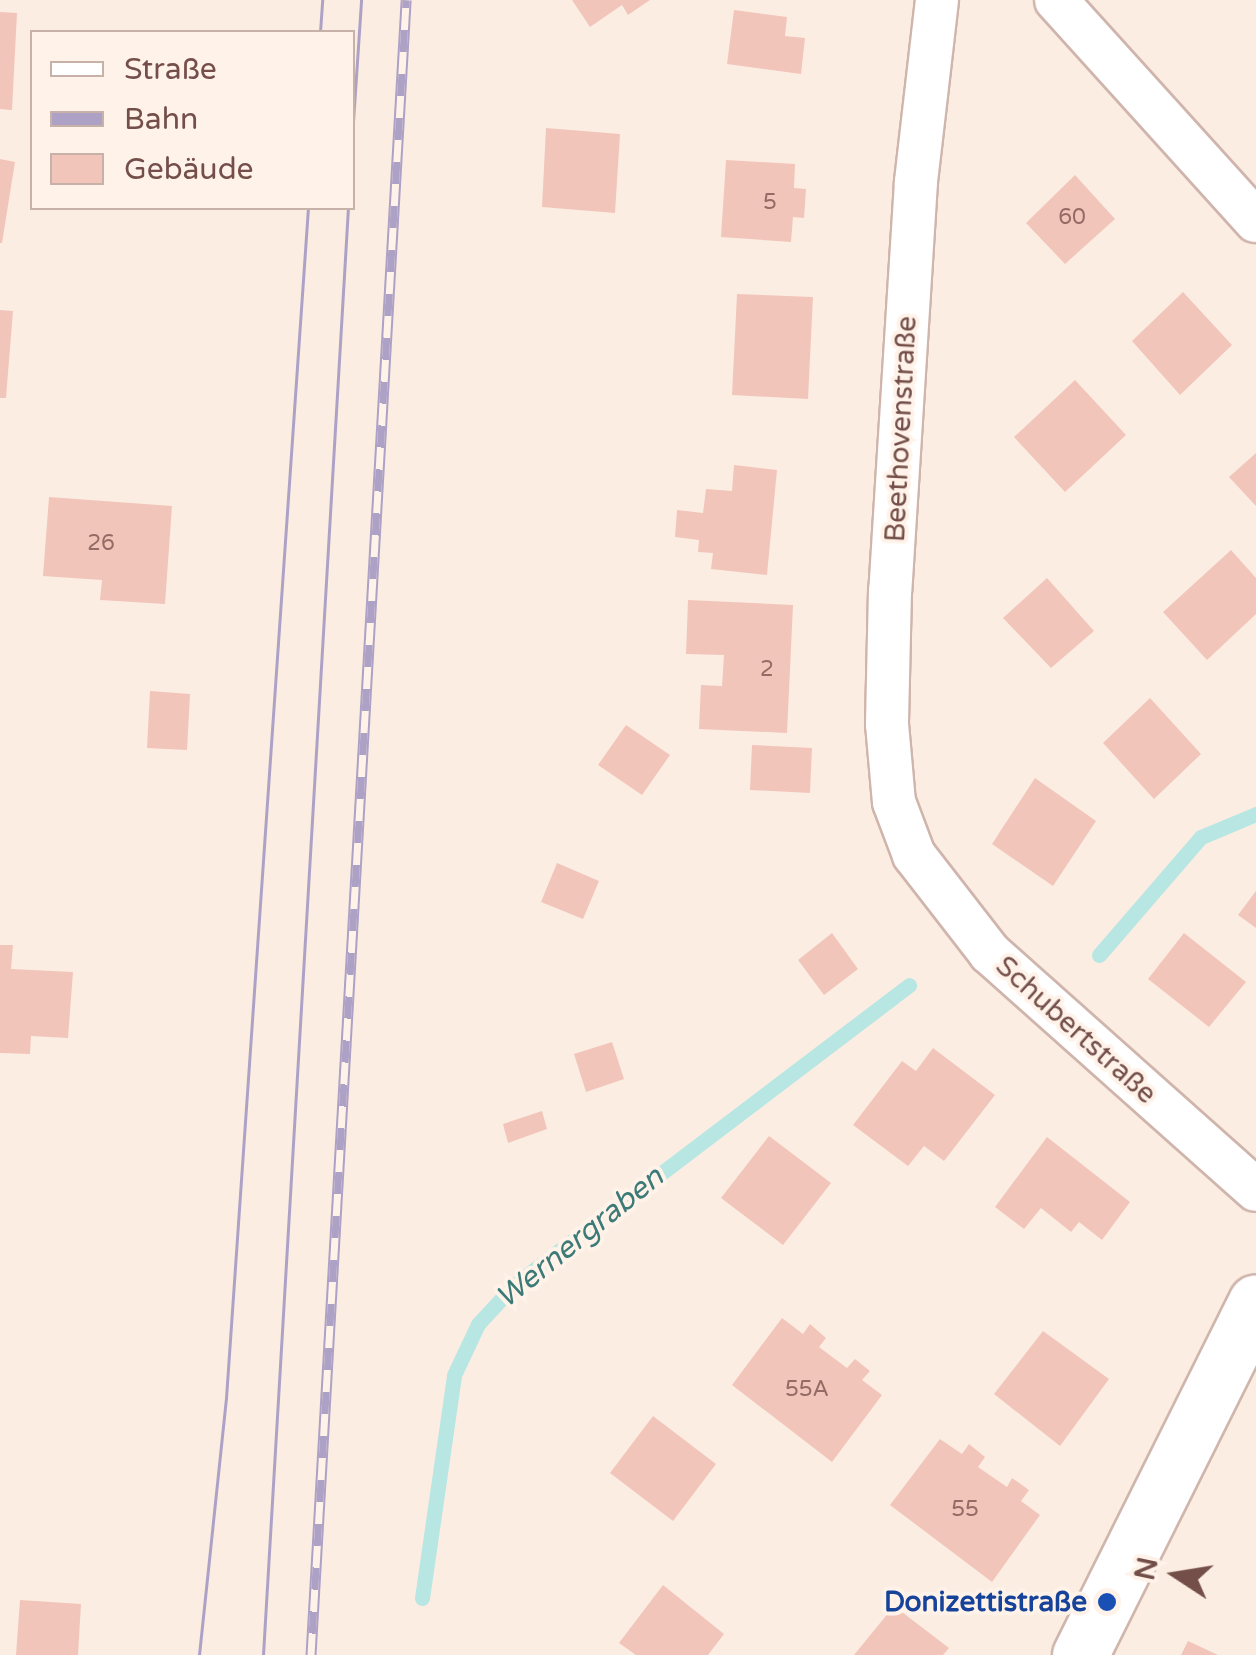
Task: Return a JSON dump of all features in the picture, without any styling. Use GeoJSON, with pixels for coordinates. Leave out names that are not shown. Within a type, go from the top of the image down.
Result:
{"type":"FeatureCollection","features":[{"type":"Feature","properties":{"kind":"street","name":"Beethovenstraße"},"geometry":{"type":"LineString","coordinates":[[914,855],[894,802],[886,724],[916,182],[937,0]]}},
{"type":"Feature","properties":{"kind":"street"},"geometry":{"type":"LineString","coordinates":[[1056,0],[1256,221]]}},
{"type":"Feature","properties":{"kind":"street","name":"Schubertstraße"},"geometry":{"type":"LineString","coordinates":[[914,855],[990,954],[1256,1190]]}},
{"type":"Feature","properties":{"kind":"street"},"geometry":{"type":"LineString","coordinates":[[1080,1655],[1256,1302]]}},
{"type":"Feature","properties":{"kind":"building"},"geometry":{"type":"Polygon","coordinates":[[[572,0],[650,0],[628,15],[622,5],[590,27],[572,0]]]}},
{"type":"Feature","properties":{"kind":"building"},"geometry":{"type":"Polygon","coordinates":[[[734,10],[787,17],[785,36],[805,38],[801,74],[727,64],[734,10]]]}},
{"type":"Feature","properties":{"kind":"building"},"geometry":{"type":"Polygon","coordinates":[[[0,12],[17,13],[12,110],[0,109],[0,12]]]}},
{"type":"Feature","properties":{"kind":"building"},"geometry":{"type":"Polygon","coordinates":[[[546,128],[620,134],[615,213],[542,207],[546,128]]]}},
{"type":"Feature","properties":{"kind":"building"},"geometry":{"type":"Polygon","coordinates":[[[0,159],[15,162],[2,243],[0,243],[0,159]]]}},
{"type":"Feature","properties":{"kind":"building"},"geometry":{"type":"Polygon","coordinates":[[[726,160],[795,164],[794,188],[806,189],[804,218],[793,217],[791,242],[721,237],[726,160]]]}},
{"type":"Feature","properties":{"kind":"building"},"geometry":{"type":"Polygon","coordinates":[[[1075,175],[1115,219],[1065,264],[1026,223],[1075,175]]]}},
{"type":"Feature","properties":{"kind":"building"},"geometry":{"type":"Polygon","coordinates":[[[1183,292],[1232,345],[1180,395],[1132,341],[1183,292]]]}},
{"type":"Feature","properties":{"kind":"building"},"geometry":{"type":"Polygon","coordinates":[[[737,294],[813,297],[808,399],[732,395],[737,294]]]}},
{"type":"Feature","properties":{"kind":"building"},"geometry":{"type":"Polygon","coordinates":[[[0,310],[13,311],[6,398],[0,398],[0,310]]]}},
{"type":"Feature","properties":{"kind":"building"},"geometry":{"type":"Polygon","coordinates":[[[1075,380],[1126,435],[1065,492],[1014,437],[1075,380]]]}},
{"type":"Feature","properties":{"kind":"building"},"geometry":{"type":"Polygon","coordinates":[[[1256,453],[1256,506],[1229,477],[1256,453]]]}},
{"type":"Feature","properties":{"kind":"building"},"geometry":{"type":"Polygon","coordinates":[[[734,465],[777,470],[767,575],[711,569],[713,553],[698,552],[699,540],[675,537],[677,510],[703,513],[706,489],[732,491],[734,465]]]}},
{"type":"Feature","properties":{"kind":"building"},"geometry":{"type":"Polygon","coordinates":[[[49,497],[172,506],[165,604],[100,600],[102,580],[43,576],[49,497]]]}},
{"type":"Feature","properties":{"kind":"building"},"geometry":{"type":"Polygon","coordinates":[[[1231,550],[1256,578],[1256,614],[1207,660],[1163,612],[1231,550]]]}},
{"type":"Feature","properties":{"kind":"building"},"geometry":{"type":"Polygon","coordinates":[[[1047,578],[1094,631],[1051,668],[1003,618],[1047,578]]]}},
{"type":"Feature","properties":{"kind":"building"},"geometry":{"type":"Polygon","coordinates":[[[688,600],[793,605],[787,733],[699,729],[701,685],[722,686],[724,655],[686,654],[688,600]]]}},
{"type":"Feature","properties":{"kind":"building"},"geometry":{"type":"Polygon","coordinates":[[[150,691],[190,694],[187,750],[147,748],[150,691]]]}},
{"type":"Feature","properties":{"kind":"building"},"geometry":{"type":"Polygon","coordinates":[[[1150,698],[1201,754],[1154,799],[1103,743],[1150,698]]]}},
{"type":"Feature","properties":{"kind":"building"},"geometry":{"type":"Polygon","coordinates":[[[626,725],[670,755],[642,795],[598,765],[626,725]]]}},
{"type":"Feature","properties":{"kind":"building"},"geometry":{"type":"Polygon","coordinates":[[[752,745],[812,748],[810,793],[750,790],[752,745]]]}},
{"type":"Feature","properties":{"kind":"building"},"geometry":{"type":"Polygon","coordinates":[[[1035,778],[1096,821],[1053,886],[992,844],[1035,778]]]}},
{"type":"Feature","properties":{"kind":"building"},"geometry":{"type":"Polygon","coordinates":[[[557,863],[599,881],[583,919],[541,902],[557,863]]]}},
{"type":"Feature","properties":{"kind":"building"},"geometry":{"type":"Polygon","coordinates":[[[1256,891],[1256,928],[1238,915],[1256,891]]]}},
{"type":"Feature","properties":{"kind":"building"},"geometry":{"type":"Polygon","coordinates":[[[832,933],[858,969],[824,995],[798,960],[832,933]]]}},
{"type":"Feature","properties":{"kind":"building"},"geometry":{"type":"Polygon","coordinates":[[[1184,933],[1246,982],[1209,1027],[1148,979],[1184,933]]]}},
{"type":"Feature","properties":{"kind":"building"},"geometry":{"type":"Polygon","coordinates":[[[0,945],[13,945],[11,969],[73,972],[68,1038],[31,1036],[30,1054],[0,1053],[0,945]]]}},
{"type":"Feature","properties":{"kind":"building"},"geometry":{"type":"Polygon","coordinates":[[[612,1042],[624,1079],[586,1092],[574,1054],[612,1042]]]}},
{"type":"Feature","properties":{"kind":"building"},"geometry":{"type":"Polygon","coordinates":[[[933,1048],[995,1095],[944,1161],[924,1146],[908,1166],[853,1125],[902,1061],[916,1071],[933,1048]]]}},
{"type":"Feature","properties":{"kind":"building"},"geometry":{"type":"Polygon","coordinates":[[[542,1111],[547,1129],[508,1143],[503,1124],[542,1111]]]}},
{"type":"Feature","properties":{"kind":"building"},"geometry":{"type":"Polygon","coordinates":[[[769,1136],[831,1183],[783,1245],[721,1198],[769,1136]]]}},
{"type":"Feature","properties":{"kind":"building"},"geometry":{"type":"Polygon","coordinates":[[[1047,1137],[1130,1202],[1102,1240],[1079,1222],[1071,1232],[1041,1208],[1024,1229],[995,1207],[1047,1137]]]}},
{"type":"Feature","properties":{"kind":"building"},"geometry":{"type":"Polygon","coordinates":[[[782,1318],[803,1334],[810,1324],[826,1338],[819,1347],[847,1368],[855,1359],[870,1371],[862,1380],[882,1395],[832,1462],[732,1385],[782,1318]]]}},
{"type":"Feature","properties":{"kind":"building"},"geometry":{"type":"Polygon","coordinates":[[[1043,1331],[1109,1379],[1060,1446],[994,1394],[1043,1331]]]}},
{"type":"Feature","properties":{"kind":"building"},"geometry":{"type":"Polygon","coordinates":[[[653,1416],[716,1464],[673,1521],[610,1473],[653,1416]]]}},
{"type":"Feature","properties":{"kind":"building"},"geometry":{"type":"Polygon","coordinates":[[[940,1439],[962,1454],[969,1444],[985,1457],[978,1467],[1007,1487],[1012,1478],[1029,1490],[1021,1501],[1040,1515],[992,1582],[890,1505],[940,1439]]]}},
{"type":"Feature","properties":{"kind":"building"},"geometry":{"type":"Polygon","coordinates":[[[663,1585],[724,1634],[708,1655],[636,1655],[619,1643],[663,1585]]]}},
{"type":"Feature","properties":{"kind":"building"},"geometry":{"type":"Polygon","coordinates":[[[20,1600],[81,1604],[78,1655],[16,1655],[20,1600]]]}},
{"type":"Feature","properties":{"kind":"building"},"geometry":{"type":"Polygon","coordinates":[[[894,1606],[949,1648],[943,1655],[854,1655],[894,1606]]]}},
{"type":"Feature","properties":{"kind":"building"},"geometry":{"type":"Polygon","coordinates":[[[1188,1641],[1218,1655],[1181,1655],[1188,1641]]]}},
{"type":"Feature","properties":{"kind":"waterway","name":"Wernergraben"},"geometry":{"type":"LineString","coordinates":[[1099,955],[1201,837],[1256,814]]}},
{"type":"Feature","properties":{"kind":"waterway","name":"Wernergraben"},"geometry":{"type":"LineString","coordinates":[[422,1598],[454,1375],[478,1324],[514,1285],[909,985]]}},
{"type":"Feature","properties":{"kind":"tram line"},"geometry":{"type":"LineString","coordinates":[[320,30],[322,0]]}},
{"type":"Feature","properties":{"kind":"tram line"},"geometry":{"type":"LineString","coordinates":[[355,91],[361,0]]}},
{"type":"Feature","properties":{"kind":"tram line"},"geometry":{"type":"LineString","coordinates":[[199,1655],[226,1398],[308,210]]}},
{"type":"Feature","properties":{"kind":"tram line"},"geometry":{"type":"LineString","coordinates":[[263,1655],[348,210]]}},
{"type":"Feature","properties":{"kind":"railway"},"geometry":{"type":"LineString","coordinates":[[311,1655],[406,0]]}},
{"type":"Feature","properties":{"kind":"place","name":"Donizettistraße"},"geometry":{"type":"Point","coordinates":[1107,1602]}}]}
